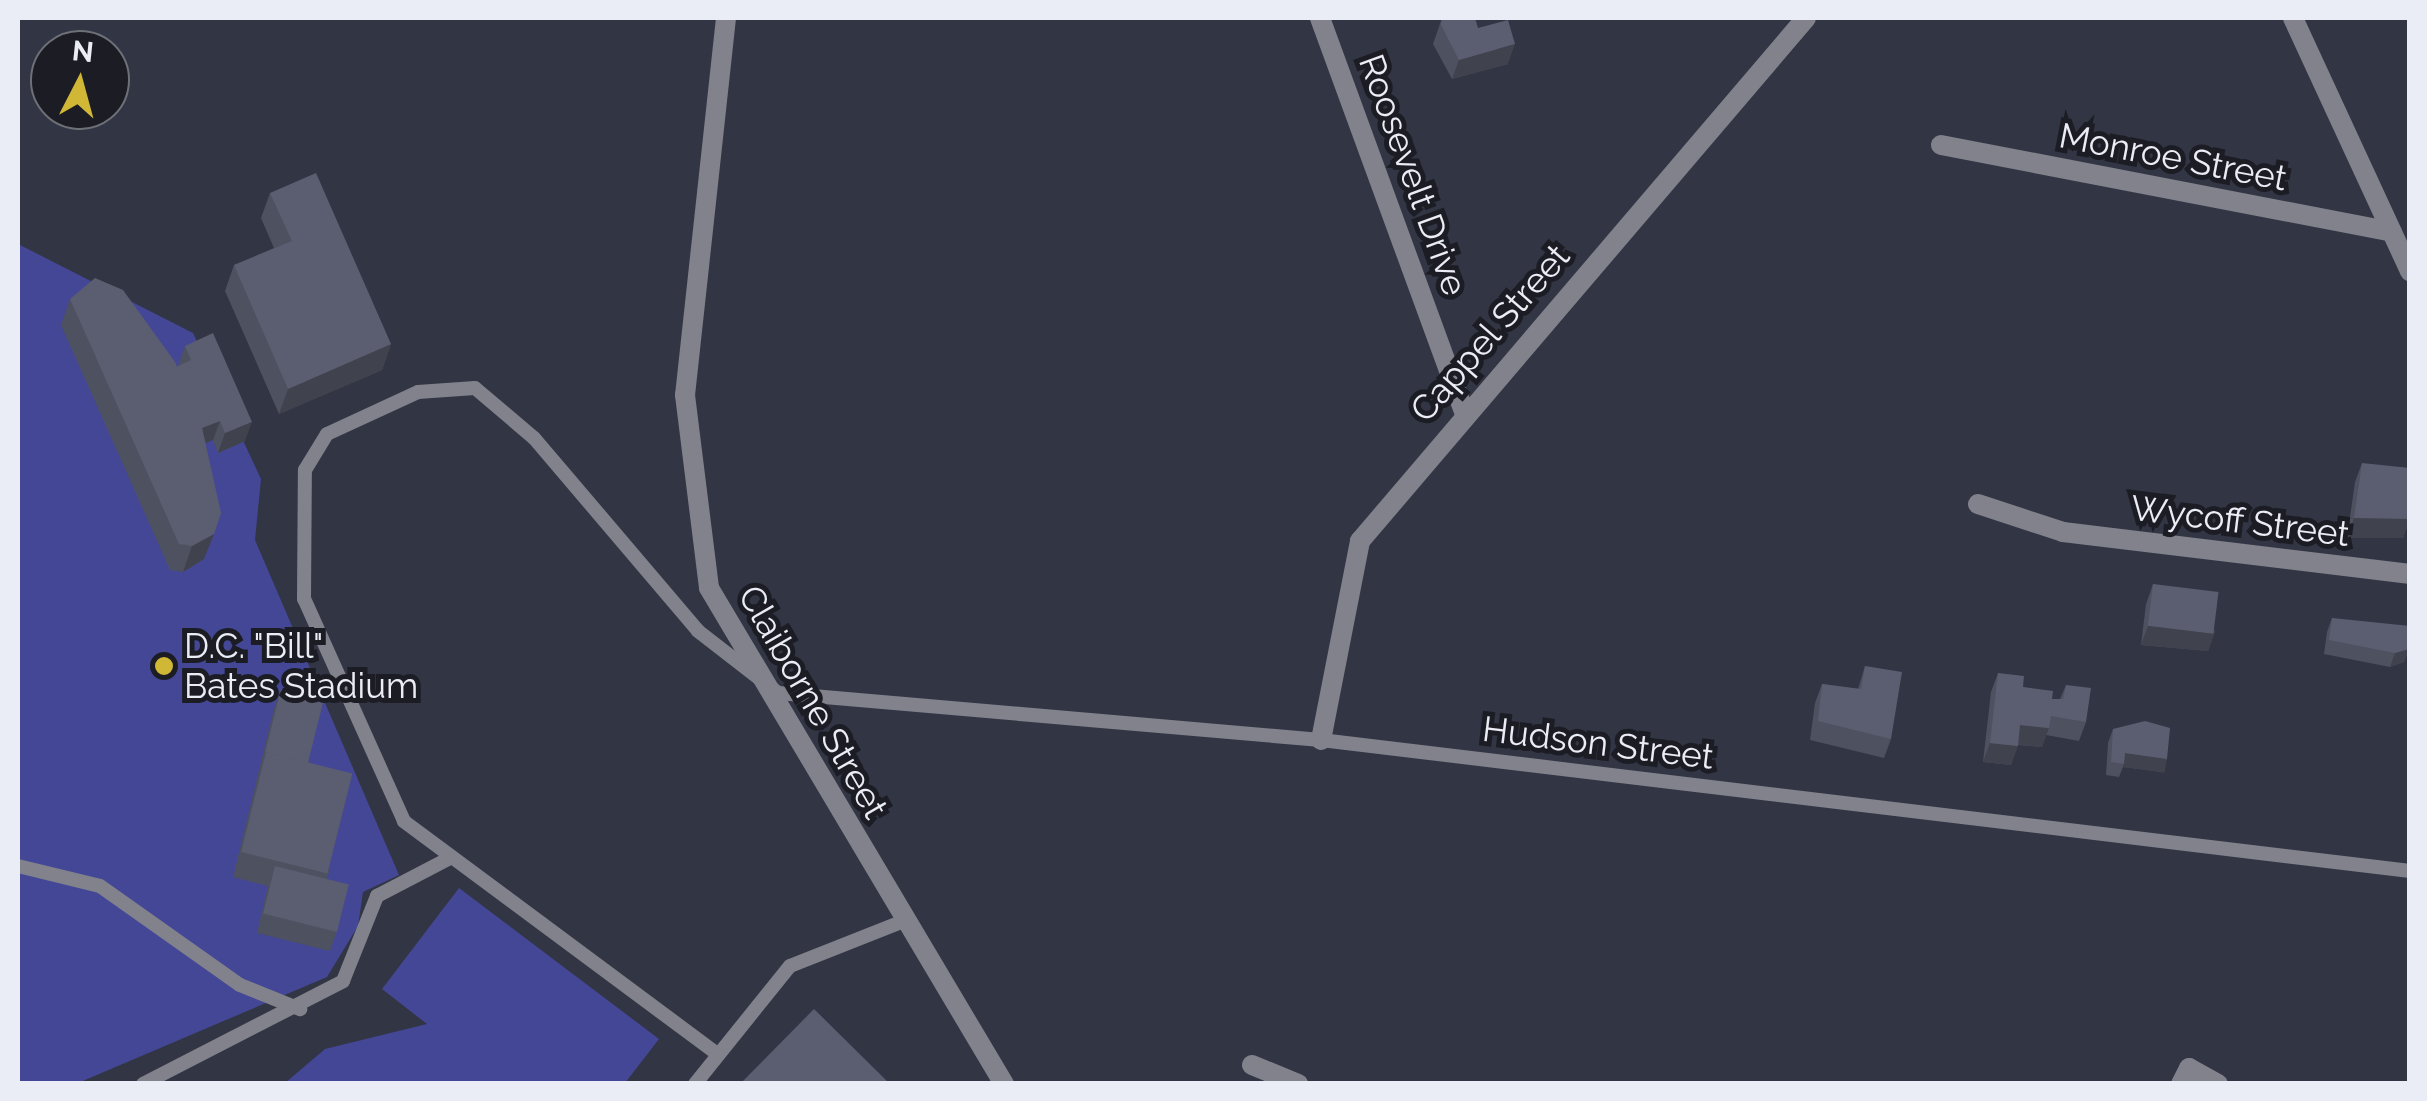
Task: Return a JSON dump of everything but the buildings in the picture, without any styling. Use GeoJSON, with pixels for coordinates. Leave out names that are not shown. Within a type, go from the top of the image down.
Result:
{"type":"FeatureCollection","features":[{"type":"Feature","properties":{"kind":"street","name":"Claiborne Street"},"geometry":{"type":"LineString","coordinates":[[726,18],[685,395],[708,588],[778,694],[901,922],[1004,1084]]}},
{"type":"Feature","properties":{"kind":"street","name":"Roosevelt Drive"},"geometry":{"type":"LineString","coordinates":[[1320,18],[1464,410]]}},
{"type":"Feature","properties":{"kind":"street","name":"Cappel Street"},"geometry":{"type":"LineString","coordinates":[[1321,740],[1360,542],[1464,410],[1806,18]]}},
{"type":"Feature","properties":{"kind":"street"},"geometry":{"type":"LineString","coordinates":[[2293,18],[2410,270]]}},
{"type":"Feature","properties":{"kind":"street","name":"Monroe Street"},"geometry":{"type":"LineString","coordinates":[[1941,145],[2392,232]]}},
{"type":"Feature","properties":{"kind":"street","name":"Wycoff Street"},"geometry":{"type":"LineString","coordinates":[[1978,504],[2064,532],[2410,574]]}},
{"type":"Feature","properties":{"kind":"street"},"geometry":{"type":"LineString","coordinates":[[1252,1065],[1298,1084]]}},
{"type":"Feature","properties":{"kind":"street"},"geometry":{"type":"LineString","coordinates":[[2185,1076],[2218,1084]]}},
{"type":"Feature","properties":{"kind":"lane"},"geometry":{"type":"LineString","coordinates":[[716,1053],[448,858],[387,794],[304,599],[305,470],[327,434],[418,392],[475,388],[534,438],[698,631],[778,694]]}},
{"type":"Feature","properties":{"kind":"lane","name":"Hudson Street"},"geometry":{"type":"LineString","coordinates":[[778,694],[1321,740],[2410,871]]}},
{"type":"Feature","properties":{"kind":"lane"},"geometry":{"type":"LineString","coordinates":[[143,1084],[300,1009],[343,981],[377,896],[448,858]]}},
{"type":"Feature","properties":{"kind":"lane"},"geometry":{"type":"LineString","coordinates":[[18,866],[100,886],[240,985],[300,1009]]}},
{"type":"Feature","properties":{"kind":"lane"},"geometry":{"type":"LineString","coordinates":[[695,1084],[716,1053],[790,966],[901,922]]}},
{"type":"Feature","properties":{"kind":"shaded area","name":"D.C. \"Bill\" Bates Stadium"},"geometry":{"type":"Polygon","coordinates":[[[18,244],[193,333],[261,479],[255,540],[399,875],[363,892],[358,926],[327,977],[78,1083],[18,1083],[18,244]]]}},
{"type":"Feature","properties":{"kind":"shaded area"},"geometry":{"type":"Polygon","coordinates":[[[459,888],[659,1039],[625,1083],[285,1083],[325,1049],[427,1024],[382,989],[459,888]]]}},
{"type":"Feature","properties":{"kind":"place","name":"D.C. \"Bill\" Bates Stadium"},"geometry":{"type":"Point","coordinates":[164,666]}}]}
